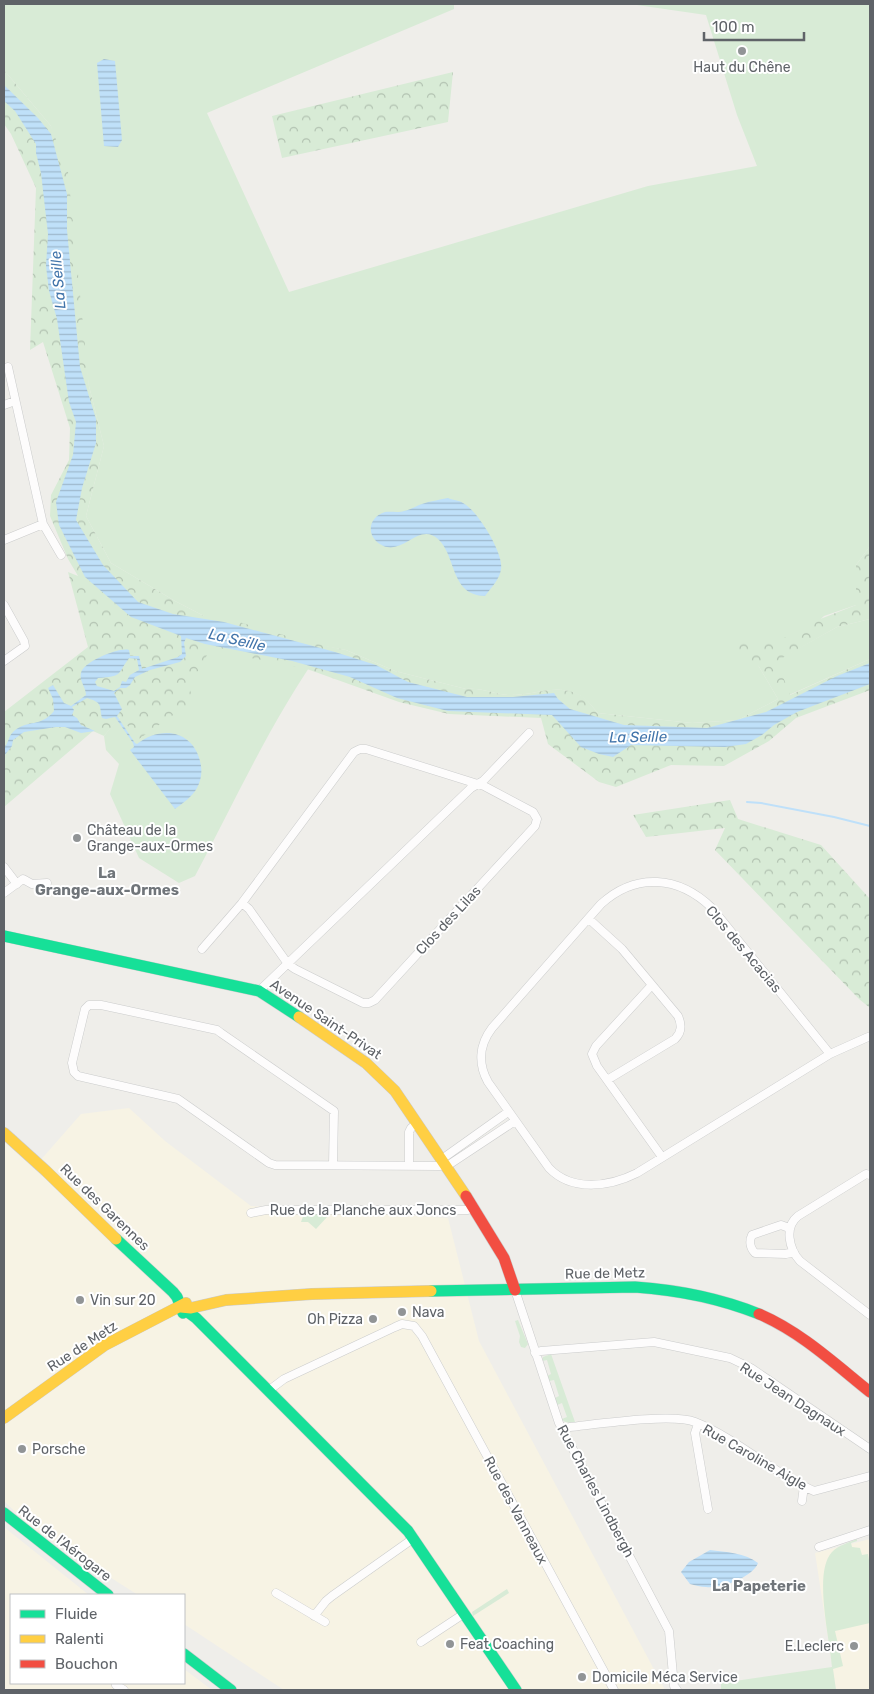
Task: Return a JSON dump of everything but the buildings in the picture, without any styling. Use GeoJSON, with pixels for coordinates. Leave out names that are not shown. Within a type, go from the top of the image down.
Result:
{"type":"FeatureCollection","features":[{"type":"Feature","properties":{"kind":"street"},"geometry":{"type":"LineString","coordinates":[[8,366],[43,524],[61,555]]}},
{"type":"Feature","properties":{"kind":"street"},"geometry":{"type":"LineString","coordinates":[[4,404],[15,401]]}},
{"type":"Feature","properties":{"kind":"street"},"geometry":{"type":"LineString","coordinates":[[4,540],[43,524]]}},
{"type":"Feature","properties":{"kind":"street"},"geometry":{"type":"LineString","coordinates":[[4,605],[25,646],[4,661]]}},
{"type":"Feature","properties":{"kind":"street"},"geometry":{"type":"LineString","coordinates":[[259,992],[476,784],[483,780],[529,733]]}},
{"type":"Feature","properties":{"kind":"street","name":"Clos des Lilas"},"geometry":{"type":"LineString","coordinates":[[202,949],[242,903],[357,750],[366,749],[484,786],[532,812],[537,819],[535,826],[375,1000],[369,1003],[363,1003],[288,964],[249,909],[242,903]]}},
{"type":"Feature","properties":{"kind":"street"},"geometry":{"type":"LineString","coordinates":[[4,867],[17,884]]}},
{"type":"Feature","properties":{"kind":"street"},"geometry":{"type":"LineString","coordinates":[[4,893],[24,879],[32,884],[47,883]]}},
{"type":"Feature","properties":{"kind":"street","name":"Clos des Acacias"},"geometry":{"type":"LineString","coordinates":[[830,1054],[712,908],[692,892],[675,885],[658,882],[640,883],[615,893],[601,904],[492,1028],[484,1040],[481,1059],[484,1076],[554,1174],[576,1184],[601,1184],[623,1179],[637,1173],[830,1054],[868,1037]]}},
{"type":"Feature","properties":{"kind":"street"},"geometry":{"type":"LineString","coordinates":[[589,919],[622,949],[678,1016],[681,1025],[680,1031],[675,1038],[607,1080]]}},
{"type":"Feature","properties":{"kind":"street","name":"Avenue Saint-Privat"},"geometry":{"type":"LineString","coordinates":[[4,936],[259,992],[269,996],[374,1069],[395,1091],[503,1252],[511,1272],[515,1290]]}},
{"type":"Feature","properties":{"kind":"street"},"geometry":{"type":"LineString","coordinates":[[651,986],[592,1051],[594,1061],[662,1157]]}},
{"type":"Feature","properties":{"kind":"street"},"geometry":{"type":"LineString","coordinates":[[79,1002],[85,1009]]}},
{"type":"Feature","properties":{"kind":"street"},"geometry":{"type":"LineString","coordinates":[[333,1165],[334,1111],[217,1030],[101,1004],[89,1005],[85,1009],[72,1063],[74,1072],[78,1076],[178,1099],[269,1164],[275,1165],[440,1166],[515,1121]]}},
{"type":"Feature","properties":{"kind":"street"},"geometry":{"type":"LineString","coordinates":[[444,1163],[508,1112]]}},
{"type":"Feature","properties":{"kind":"street"},"geometry":{"type":"LineString","coordinates":[[409,1166],[409,1132],[417,1124]]}},
{"type":"Feature","properties":{"kind":"street","name":"Rue des Garennes"},"geometry":{"type":"LineString","coordinates":[[4,1133],[53,1177],[178,1297],[186,1320],[220,1345],[268,1390],[403,1524],[516,1690]]}},
{"type":"Feature","properties":{"kind":"street"},"geometry":{"type":"LineString","coordinates":[[870,1175],[866,1174],[798,1216],[789,1228],[794,1252],[803,1264],[870,1316]]}},
{"type":"Feature","properties":{"kind":"street","name":"Rue de la Planche aux Joncs"},"geometry":{"type":"LineString","coordinates":[[251,1213],[266,1210],[468,1210],[474,1207]]}},
{"type":"Feature","properties":{"kind":"street"},"geometry":{"type":"LineString","coordinates":[[789,1228],[781,1225],[752,1234],[750,1239],[752,1249],[755,1253],[786,1254],[794,1252]]}},
{"type":"Feature","properties":{"kind":"street","name":"Rue de Metz"},"geometry":{"type":"LineString","coordinates":[[4,1418],[105,1345],[181,1307],[191,1308],[226,1300],[312,1294],[626,1287],[679,1290],[722,1300],[747,1309],[786,1329],[815,1348],[870,1392]]}},
{"type":"Feature","properties":{"kind":"street","name":"Rue Charles Lindbergh"},"geometry":{"type":"LineString","coordinates":[[515,1290],[559,1423],[669,1630],[674,1686],[677,1690]]}},
{"type":"Feature","properties":{"kind":"street","name":"Rue des Vanneaux"},"geometry":{"type":"LineString","coordinates":[[268,1390],[284,1379],[402,1324],[412,1325],[418,1330],[614,1690]]}},
{"type":"Feature","properties":{"kind":"street","name":"Rue Jean Dagnaux"},"geometry":{"type":"LineString","coordinates":[[535,1353],[654,1342],[730,1358],[751,1368],[870,1449]]}},
{"type":"Feature","properties":{"kind":"street","name":"Rue Caroline Aigle"},"geometry":{"type":"LineString","coordinates":[[563,1430],[570,1427],[665,1419],[694,1421],[713,1430],[814,1491],[870,1476]]}},
{"type":"Feature","properties":{"kind":"street","name":"Rue Caroline Aigle"},"geometry":{"type":"LineString","coordinates":[[698,1424],[695,1433],[708,1509]]}},
{"type":"Feature","properties":{"kind":"street"},"geometry":{"type":"LineString","coordinates":[[802,1501],[804,1486]]}},
{"type":"Feature","properties":{"kind":"street","name":"Rue de l'Aérogare"},"geometry":{"type":"LineString","coordinates":[[4,1513],[107,1594]]}},
{"type":"Feature","properties":{"kind":"street"},"geometry":{"type":"LineString","coordinates":[[819,1547],[870,1530]]}},
{"type":"Feature","properties":{"kind":"street"},"geometry":{"type":"LineString","coordinates":[[314,1616],[332,1596],[414,1538]]}},
{"type":"Feature","properties":{"kind":"street"},"geometry":{"type":"LineString","coordinates":[[276,1593],[324,1622]]}},
{"type":"Feature","properties":{"kind":"street"},"geometry":{"type":"LineString","coordinates":[[421,1642],[465,1613]]}},
{"type":"Feature","properties":{"kind":"street"},"geometry":{"type":"LineString","coordinates":[[185,1655],[223,1686],[232,1690]]}},
{"type":"Feature","properties":{"kind":"shaded area"},"geometry":{"type":"Polygon","coordinates":[[[129,1108],[165,1141],[251,1206],[448,1218],[479,1341],[665,1690],[284,1690],[185,1625],[185,1594],[136,1594],[31,1527],[4,1501],[4,1133],[38,1163],[81,1114],[129,1108]]]}},
{"type":"Feature","properties":{"kind":"shaded area"},"geometry":{"type":"Polygon","coordinates":[[[4,1527],[88,1594],[10,1594],[10,1684],[185,1684],[185,1670],[212,1690],[4,1690],[4,1527]]]}},
{"type":"Feature","properties":{"kind":"shaded area"},"geometry":{"type":"Polygon","coordinates":[[[870,1539],[870,1690],[836,1690],[815,1553],[870,1539]]]}},
{"type":"Feature","properties":{"kind":"green space"},"geometry":{"type":"Polygon","coordinates":[[[4,4],[454,4],[454,9],[207,113],[289,292],[648,186],[757,166],[737,115],[706,15],[630,4],[870,4],[870,546],[856,565],[856,605],[824,616],[779,659],[837,627],[870,619],[870,659],[789,695],[758,665],[778,699],[738,720],[692,723],[598,713],[581,696],[562,690],[508,695],[477,689],[466,689],[395,671],[346,650],[324,646],[288,701],[195,876],[179,883],[139,858],[110,794],[119,764],[106,750],[104,736],[116,721],[131,708],[204,616],[111,563],[86,516],[104,446],[89,386],[51,126],[4,70],[4,4]]]}},
{"type":"Feature","properties":{"kind":"green space"},"geometry":{"type":"Polygon","coordinates":[[[4,70],[51,126],[68,172],[89,386],[104,446],[86,516],[111,563],[204,616],[229,619],[307,642],[346,650],[395,671],[466,689],[508,695],[563,690],[582,696],[598,713],[692,723],[738,720],[778,699],[758,665],[739,654],[721,654],[727,645],[790,637],[805,625],[856,605],[856,565],[870,546],[870,619],[837,627],[777,661],[790,695],[870,659],[870,690],[796,718],[769,741],[724,766],[671,765],[616,787],[599,782],[548,744],[541,718],[449,714],[399,702],[307,669],[241,656],[213,645],[189,686],[193,701],[139,739],[120,717],[104,736],[93,731],[4,807],[4,712],[88,647],[68,572],[78,576],[68,559],[50,516],[51,495],[69,460],[70,428],[43,342],[30,350],[36,188],[11,134],[4,124],[4,70]]]}},
{"type":"Feature","properties":{"kind":"green space"},"geometry":{"type":"Polygon","coordinates":[[[453,72],[448,122],[282,158],[272,116],[453,72]]]}},
{"type":"Feature","properties":{"kind":"green space"},"geometry":{"type":"Polygon","coordinates":[[[730,800],[738,819],[821,845],[870,899],[870,1008],[859,999],[715,850],[725,828],[646,837],[633,815],[730,800]]]}},
{"type":"Feature","properties":{"kind":"green space"},"geometry":{"type":"Polygon","coordinates":[[[328,1213],[328,1216],[316,1229],[308,1222],[301,1222],[304,1214],[328,1213]]]}},
{"type":"Feature","properties":{"kind":"green space"},"geometry":{"type":"Polygon","coordinates":[[[518,1320],[528,1344],[525,1348],[521,1347],[519,1342],[520,1336],[515,1321],[518,1320]]]}},
{"type":"Feature","properties":{"kind":"green space"},"geometry":{"type":"Polygon","coordinates":[[[551,1354],[575,1422],[563,1421],[562,1419],[567,1417],[562,1403],[557,1405],[555,1398],[559,1396],[554,1380],[549,1381],[547,1376],[551,1374],[547,1360],[542,1361],[543,1357],[551,1354]]]}},
{"type":"Feature","properties":{"kind":"green space"},"geometry":{"type":"Polygon","coordinates":[[[857,1539],[857,1541],[851,1543],[852,1547],[860,1548],[862,1555],[868,1554],[870,1566],[870,1623],[835,1631],[843,1666],[833,1669],[836,1690],[721,1690],[721,1683],[832,1667],[823,1590],[826,1562],[832,1552],[857,1539]]]}},
{"type":"Feature","properties":{"kind":"green space"},"geometry":{"type":"Polygon","coordinates":[[[507,1589],[509,1593],[473,1616],[472,1612],[507,1589]]]}},
{"type":"Feature","properties":{"kind":"water"},"geometry":{"type":"Polygon","coordinates":[[[104,59],[115,61],[122,140],[118,147],[104,146],[97,63],[104,59]]]}},
{"type":"Feature","properties":{"kind":"water","name":"La Seille"},"geometry":{"type":"Polygon","coordinates":[[[4,85],[38,118],[51,134],[67,194],[67,230],[80,367],[96,419],[96,443],[82,488],[76,520],[103,565],[138,602],[173,614],[224,622],[335,652],[376,665],[408,682],[467,697],[513,697],[554,693],[570,709],[624,725],[707,728],[766,712],[837,676],[870,663],[870,684],[797,712],[746,744],[725,747],[631,745],[613,757],[581,747],[552,715],[448,711],[397,698],[350,677],[292,661],[205,644],[186,638],[184,643],[186,656],[180,662],[150,670],[135,677],[130,685],[126,688],[120,688],[114,693],[122,709],[117,716],[135,743],[137,744],[157,734],[176,734],[185,738],[198,754],[201,771],[198,785],[190,797],[175,809],[130,750],[134,747],[133,743],[115,717],[102,718],[98,703],[87,698],[72,707],[74,710],[72,715],[77,718],[81,725],[95,731],[81,733],[65,727],[56,727],[24,732],[13,740],[12,746],[4,756],[4,748],[14,731],[24,725],[44,720],[54,711],[53,699],[48,688],[53,685],[64,703],[71,706],[86,695],[81,673],[94,660],[110,653],[129,650],[130,656],[139,656],[142,669],[182,654],[181,636],[131,617],[85,577],[59,525],[56,502],[73,455],[76,422],[69,402],[57,319],[49,291],[46,266],[48,234],[36,144],[15,111],[4,101],[4,85]],[[129,658],[115,676],[98,678],[95,682],[97,686],[114,691],[120,687],[122,681],[126,682],[130,675],[139,670],[137,659],[129,658]]]}},
{"type":"Feature","properties":{"kind":"water"},"geometry":{"type":"Polygon","coordinates":[[[448,498],[469,507],[482,523],[498,553],[501,562],[500,573],[485,596],[474,594],[460,582],[444,547],[438,539],[423,534],[393,547],[385,546],[376,541],[371,533],[373,520],[380,514],[385,512],[402,512],[425,503],[448,498]]]}},
{"type":"Feature","properties":{"kind":"water"},"geometry":{"type":"Polygon","coordinates":[[[710,1550],[741,1555],[758,1563],[750,1573],[728,1584],[702,1587],[690,1584],[681,1572],[689,1562],[710,1550]]]}},
{"type":"Feature","properties":{"kind":"waterway"},"geometry":{"type":"LineString","coordinates":[[747,802],[834,817],[870,826]]}},
{"type":"Feature","properties":{"kind":"traffic: fast"},"geometry":{"type":"LineString","coordinates":[[4,936],[259,991],[299,1017]]}},
{"type":"Feature","properties":{"kind":"traffic: fast"},"geometry":{"type":"LineString","coordinates":[[116,1239],[173,1292],[183,1313]]}},
{"type":"Feature","properties":{"kind":"traffic: fast"},"geometry":{"type":"LineString","coordinates":[[431,1291],[635,1287],[667,1290],[698,1296],[729,1303],[759,1314]]}},
{"type":"Feature","properties":{"kind":"traffic: fast"},"geometry":{"type":"LineString","coordinates":[[181,1307],[196,1318],[408,1531],[516,1690]]}},
{"type":"Feature","properties":{"kind":"traffic: fast"},"geometry":{"type":"LineString","coordinates":[[4,1513],[107,1594]]}},
{"type":"Feature","properties":{"kind":"traffic: fast"},"geometry":{"type":"LineString","coordinates":[[185,1655],[231,1690]]}},
{"type":"Feature","properties":{"kind":"traffic: slow"},"geometry":{"type":"LineString","coordinates":[[299,1017],[366,1063],[395,1091],[466,1196]]}},
{"type":"Feature","properties":{"kind":"traffic: slow"},"geometry":{"type":"LineString","coordinates":[[4,1133],[116,1239]]}},
{"type":"Feature","properties":{"kind":"traffic: slow"},"geometry":{"type":"LineString","coordinates":[[181,1307],[191,1308],[226,1300],[312,1294],[431,1291]]}},
{"type":"Feature","properties":{"kind":"traffic: slow"},"geometry":{"type":"LineString","coordinates":[[4,1418],[105,1345],[186,1303]]}},
{"type":"Feature","properties":{"kind":"traffic: jam"},"geometry":{"type":"LineString","coordinates":[[466,1196],[504,1258],[515,1290]]}},
{"type":"Feature","properties":{"kind":"traffic: jam"},"geometry":{"type":"LineString","coordinates":[[759,1314],[803,1339],[870,1392]]}},
{"type":"Feature","properties":{"kind":"place","name":"Haut du Chêne"},"geometry":{"type":"Point","coordinates":[742,51]}},
{"type":"Feature","properties":{"kind":"place","name":"Château de la Grange-aux-Ormes"},"geometry":{"type":"Point","coordinates":[77,838]}},
{"type":"Feature","properties":{"kind":"place","name":"Vin sur 20"},"geometry":{"type":"Point","coordinates":[80,1300]}},
{"type":"Feature","properties":{"kind":"place","name":"Nava"},"geometry":{"type":"Point","coordinates":[402,1312]}},
{"type":"Feature","properties":{"kind":"place","name":"Oh Pizza"},"geometry":{"type":"Point","coordinates":[373,1319]}},
{"type":"Feature","properties":{"kind":"place","name":"Porsche"},"geometry":{"type":"Point","coordinates":[22,1449]}},
{"type":"Feature","properties":{"kind":"place","name":"Feat Coaching"},"geometry":{"type":"Point","coordinates":[450,1644]}},
{"type":"Feature","properties":{"kind":"place","name":"E.Leclerc"},"geometry":{"type":"Point","coordinates":[854,1646]}},
{"type":"Feature","properties":{"kind":"place","name":"Domicile Méca Service"},"geometry":{"type":"Point","coordinates":[582,1677]}},
{"type":"Feature","properties":{"kind":"district","name":"La Grange-aux-Ormes"},"geometry":{"type":"Point","coordinates":[107,882]}},
{"type":"Feature","properties":{"kind":"district","name":"La Papeterie"},"geometry":{"type":"Point","coordinates":[759,1586]}}]}
